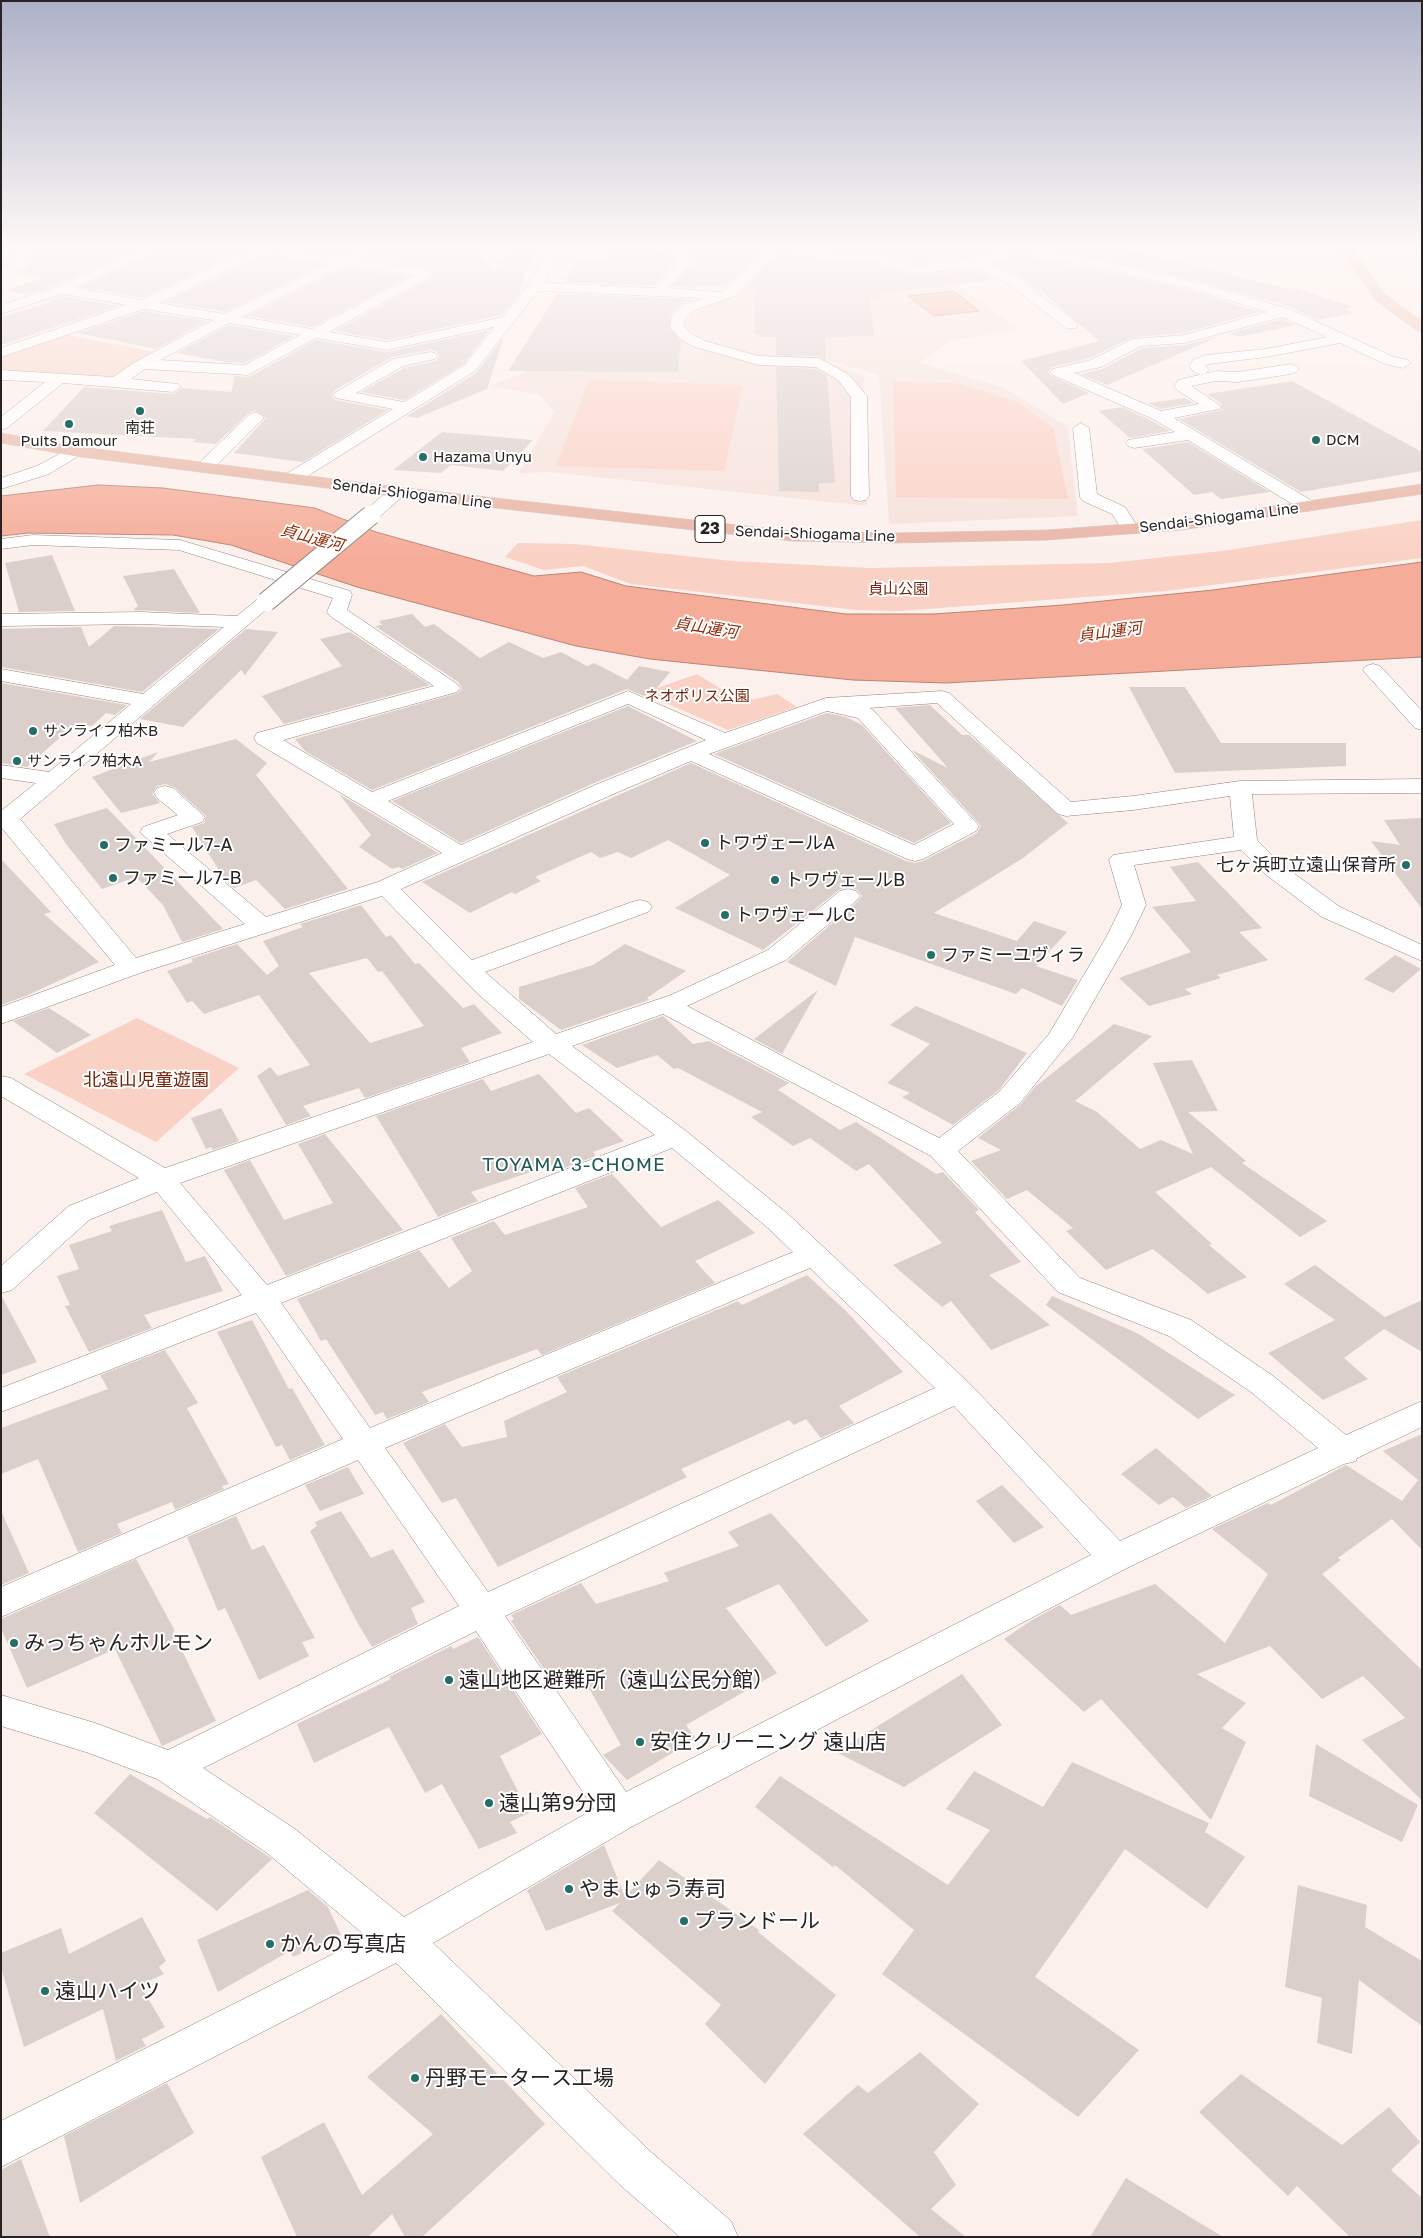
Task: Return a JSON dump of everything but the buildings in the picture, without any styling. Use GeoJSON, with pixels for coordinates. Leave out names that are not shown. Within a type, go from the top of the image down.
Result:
{"type":"FeatureCollection","features":[{"type":"Feature","properties":{"kind":"main road","name":"Sendai-Shiogama Line"},"geometry":{"type":"LineString","coordinates":[[1,438],[74,451],[292,478],[392,497],[606,532],[720,544],[820,549],[968,551],[1058,548],[1168,538],[1422,502]]}},
{"type":"Feature","properties":{"kind":"main road","name":"Sendai-Shiogama Line"},"geometry":{"type":"LineString","coordinates":[[1,451],[58,461],[392,497],[792,536],[972,537],[1047,535],[1130,529],[1181,525],[1422,489]]}},
{"type":"Feature","properties":{"kind":"street"},"geometry":{"type":"LineString","coordinates":[[116,382],[142,364],[167,350]]}},
{"type":"Feature","properties":{"kind":"street"},"geometry":{"type":"LineString","coordinates":[[142,364],[248,370],[283,350]]}},
{"type":"Feature","properties":{"kind":"street"},"geometry":{"type":"LineString","coordinates":[[292,478],[470,368],[485,350]]}},
{"type":"Feature","properties":{"kind":"street"},"geometry":{"type":"LineString","coordinates":[[723,350],[759,360],[819,362],[843,377],[859,396],[860,496]]}},
{"type":"Feature","properties":{"kind":"street"},"geometry":{"type":"LineString","coordinates":[[1122,350],[1096,364],[1058,372],[1159,416],[1308,506]]}},
{"type":"Feature","properties":{"kind":"street"},"geometry":{"type":"LineString","coordinates":[[1216,376],[1197,367],[1198,363],[1271,350]]}},
{"type":"Feature","properties":{"kind":"street"},"geometry":{"type":"LineString","coordinates":[[1369,350],[1390,361],[1403,364]]}},
{"type":"Feature","properties":{"kind":"street"},"geometry":{"type":"LineString","coordinates":[[407,407],[342,395],[398,362],[446,352]]}},
{"type":"Feature","properties":{"kind":"street"},"geometry":{"type":"LineString","coordinates":[[1159,416],[1213,406],[1182,388],[1183,383],[1216,376],[1238,377],[1291,369]]}},
{"type":"Feature","properties":{"kind":"street"},"geometry":{"type":"LineString","coordinates":[[1,375],[173,387]]}},
{"type":"Feature","properties":{"kind":"street"},"geometry":{"type":"LineString","coordinates":[[1,425],[59,379]]}},
{"type":"Feature","properties":{"kind":"street"},"geometry":{"type":"LineString","coordinates":[[204,467],[256,417]]}},
{"type":"Feature","properties":{"kind":"street"},"geometry":{"type":"LineString","coordinates":[[1082,428],[1089,497],[1119,511],[1130,529]]}},
{"type":"Feature","properties":{"kind":"street"},"geometry":{"type":"LineString","coordinates":[[1134,443],[1190,435]]}},
{"type":"Feature","properties":{"kind":"street"},"geometry":{"type":"LineString","coordinates":[[1,484],[43,470],[74,451]]}},
{"type":"Feature","properties":{"kind":"street"},"geometry":{"type":"LineString","coordinates":[[132,968],[4,819],[392,497]]}},
{"type":"Feature","properties":{"kind":"street"},"geometry":{"type":"LineString","coordinates":[[1,544],[33,540],[180,545],[343,594],[337,612],[450,688],[265,738],[460,854]]}},
{"type":"Feature","properties":{"kind":"street"},"geometry":{"type":"LineString","coordinates":[[1,620],[140,618],[240,622]]}},
{"type":"Feature","properties":{"kind":"street"},"geometry":{"type":"LineString","coordinates":[[1372,670],[1422,724]]}},
{"type":"Feature","properties":{"kind":"street"},"geometry":{"type":"LineString","coordinates":[[1,675],[146,701]]}},
{"type":"Feature","properties":{"kind":"street"},"geometry":{"type":"LineString","coordinates":[[369,801],[628,696],[724,740]]}},
{"type":"Feature","properties":{"kind":"street"},"geometry":{"type":"LineString","coordinates":[[1,1016],[132,968],[386,887],[724,740],[826,704],[942,697],[1066,809],[1133,803],[1240,788],[1422,786]]}},
{"type":"Feature","properties":{"kind":"street"},"geometry":{"type":"LineString","coordinates":[[692,754],[915,854],[968,826],[865,712],[826,704]]}},
{"type":"Feature","properties":{"kind":"street"},"geometry":{"type":"LineString","coordinates":[[1,771],[54,779]]}},
{"type":"Feature","properties":{"kind":"street"},"geometry":{"type":"LineString","coordinates":[[1240,788],[1246,842],[1273,869],[1331,912],[1422,954]]}},
{"type":"Feature","properties":{"kind":"street"},"geometry":{"type":"LineString","coordinates":[[165,794],[194,817],[151,832],[262,926]]}},
{"type":"Feature","properties":{"kind":"street"},"geometry":{"type":"LineString","coordinates":[[941,1150],[1010,1097],[1060,1037],[1119,936],[1134,904],[1121,860],[1246,842]]}},
{"type":"Feature","properties":{"kind":"street"},"geometry":{"type":"LineString","coordinates":[[386,887],[487,989],[553,1045],[676,1137],[778,1220],[958,1391],[1116,1558]]}},
{"type":"Feature","properties":{"kind":"street"},"geometry":{"type":"LineString","coordinates":[[1,1283],[78,1213],[162,1179],[665,1005],[777,955],[848,896]]}},
{"type":"Feature","properties":{"kind":"street"},"geometry":{"type":"LineString","coordinates":[[468,970],[640,907]]}},
{"type":"Feature","properties":{"kind":"street"},"geometry":{"type":"LineString","coordinates":[[665,1005],[941,1150],[1069,1284],[1180,1328],[1262,1384],[1344,1452]]}},
{"type":"Feature","properties":{"kind":"street"},"geometry":{"type":"LineString","coordinates":[[1,1084],[162,1179],[262,1299],[482,1612],[619,1814]]}},
{"type":"Feature","properties":{"kind":"street"},"geometry":{"type":"LineString","coordinates":[[1,1401],[676,1137]]}},
{"type":"Feature","properties":{"kind":"street"},"geometry":{"type":"LineString","coordinates":[[1,1603],[363,1444],[814,1255]]}},
{"type":"Feature","properties":{"kind":"street"},"geometry":{"type":"LineString","coordinates":[[170,1767],[482,1612],[958,1391]]}},
{"type":"Feature","properties":{"kind":"street"},"geometry":{"type":"LineString","coordinates":[[1,2145],[401,1940],[619,1814],[1116,1558],[1344,1452],[1422,1413]]}},
{"type":"Feature","properties":{"kind":"street"},"geometry":{"type":"LineString","coordinates":[[1,1710],[95,1739],[170,1767],[281,1841],[401,1940],[635,2168],[715,2237]]}},
{"type":"Feature","properties":{"kind":"shaded area"},"geometry":{"type":"Polygon","coordinates":[[[579,350],[714,350],[814,365],[833,364],[864,375],[867,506],[550,472],[519,473],[554,412],[538,394],[490,386],[579,350]]]}},
{"type":"Feature","properties":{"kind":"shaded area"},"geometry":{"type":"Polygon","coordinates":[[[737,350],[937,350],[920,363],[1005,388],[1068,427],[1078,516],[889,524],[879,375],[834,362],[763,358],[737,350]]]}},
{"type":"Feature","properties":{"kind":"green space"},"geometry":{"type":"Polygon","coordinates":[[[21,350],[155,352],[121,376],[106,379],[1,372],[1,357],[21,350]]]}},
{"type":"Feature","properties":{"kind":"green space"},"geometry":{"type":"Polygon","coordinates":[[[589,380],[743,385],[724,471],[556,466],[589,380]]]}},
{"type":"Feature","properties":{"kind":"green space"},"geometry":{"type":"Polygon","coordinates":[[[893,382],[956,383],[1018,402],[1053,428],[1068,499],[896,497],[893,382]]]}},
{"type":"Feature","properties":{"kind":"green space","name":"貞山公園"},"geometry":{"type":"Polygon","coordinates":[[[1422,520],[1422,558],[1166,591],[899,611],[856,610],[631,584],[583,566],[544,570],[505,557],[518,543],[575,544],[732,561],[871,568],[1108,563],[1222,551],[1422,520]]]}},
{"type":"Feature","properties":{"kind":"green space","name":"ネオポリス公園"},"geometry":{"type":"Polygon","coordinates":[[[697,674],[742,702],[777,694],[797,707],[728,730],[643,693],[697,674]]]}},
{"type":"Feature","properties":{"kind":"green space","name":"北遠山児童遊園"},"geometry":{"type":"Polygon","coordinates":[[[137,1018],[239,1068],[156,1142],[24,1074],[137,1018]]]}},
{"type":"Feature","properties":{"kind":"water","name":"貞山運河"},"geometry":{"type":"Polygon","coordinates":[[[98,485],[163,488],[315,508],[376,532],[534,576],[581,572],[626,586],[846,614],[934,614],[1063,605],[1213,590],[1422,562],[1422,657],[946,683],[853,680],[650,659],[576,646],[357,587],[231,545],[173,535],[28,533],[1,536],[1,496],[98,485]]]}},
{"type":"Feature","properties":{"kind":"place","name":"南荘"},"geometry":{"type":"Point","coordinates":[140,411]}},
{"type":"Feature","properties":{"kind":"place","name":"Puits Damour"},"geometry":{"type":"Point","coordinates":[69,424]}},
{"type":"Feature","properties":{"kind":"place","name":"DCM"},"geometry":{"type":"Point","coordinates":[1316,440]}},
{"type":"Feature","properties":{"kind":"place","name":"Hazama Unyu"},"geometry":{"type":"Point","coordinates":[423,457]}},
{"type":"Feature","properties":{"kind":"place","name":"サンライフ柏木B"},"geometry":{"type":"Point","coordinates":[33,731]}},
{"type":"Feature","properties":{"kind":"place","name":"サンライフ柏木A"},"geometry":{"type":"Point","coordinates":[17,761]}},
{"type":"Feature","properties":{"kind":"place","name":"トワヴェールA"},"geometry":{"type":"Point","coordinates":[705,843]}},
{"type":"Feature","properties":{"kind":"place","name":"ファミール7-A"},"geometry":{"type":"Point","coordinates":[104,845]}},
{"type":"Feature","properties":{"kind":"place","name":"七ヶ浜町立遠山保育所"},"geometry":{"type":"Point","coordinates":[1406,865]}},
{"type":"Feature","properties":{"kind":"place","name":"ファミール7-B"},"geometry":{"type":"Point","coordinates":[113,878]}},
{"type":"Feature","properties":{"kind":"place","name":"トワヴェールB"},"geometry":{"type":"Point","coordinates":[775,880]}},
{"type":"Feature","properties":{"kind":"place","name":"トワヴェールC"},"geometry":{"type":"Point","coordinates":[725,915]}},
{"type":"Feature","properties":{"kind":"place","name":"ファミーユヴィラ"},"geometry":{"type":"Point","coordinates":[931,955]}},
{"type":"Feature","properties":{"kind":"place","name":"みっちゃんホルモン"},"geometry":{"type":"Point","coordinates":[14,1643]}},
{"type":"Feature","properties":{"kind":"place","name":"遠山地区避難所（遠山公民分館）"},"geometry":{"type":"Point","coordinates":[449,1680]}},
{"type":"Feature","properties":{"kind":"place","name":"安住クリーニング 遠山店"},"geometry":{"type":"Point","coordinates":[640,1742]}},
{"type":"Feature","properties":{"kind":"place","name":"遠山第9分団"},"geometry":{"type":"Point","coordinates":[489,1803]}},
{"type":"Feature","properties":{"kind":"place","name":"やまじゅう寿司"},"geometry":{"type":"Point","coordinates":[569,1889]}},
{"type":"Feature","properties":{"kind":"place","name":"プランドール"},"geometry":{"type":"Point","coordinates":[684,1921]}},
{"type":"Feature","properties":{"kind":"place","name":"かんの写真店"},"geometry":{"type":"Point","coordinates":[270,1944]}},
{"type":"Feature","properties":{"kind":"place","name":"遠山ハイツ"},"geometry":{"type":"Point","coordinates":[45,1991]}},
{"type":"Feature","properties":{"kind":"place","name":"丹野モータース工場"},"geometry":{"type":"Point","coordinates":[415,2078]}},
{"type":"Feature","properties":{"kind":"district","name":"TOYAMA 3-CHOME"},"geometry":{"type":"Point","coordinates":[574,1165]}}]}
